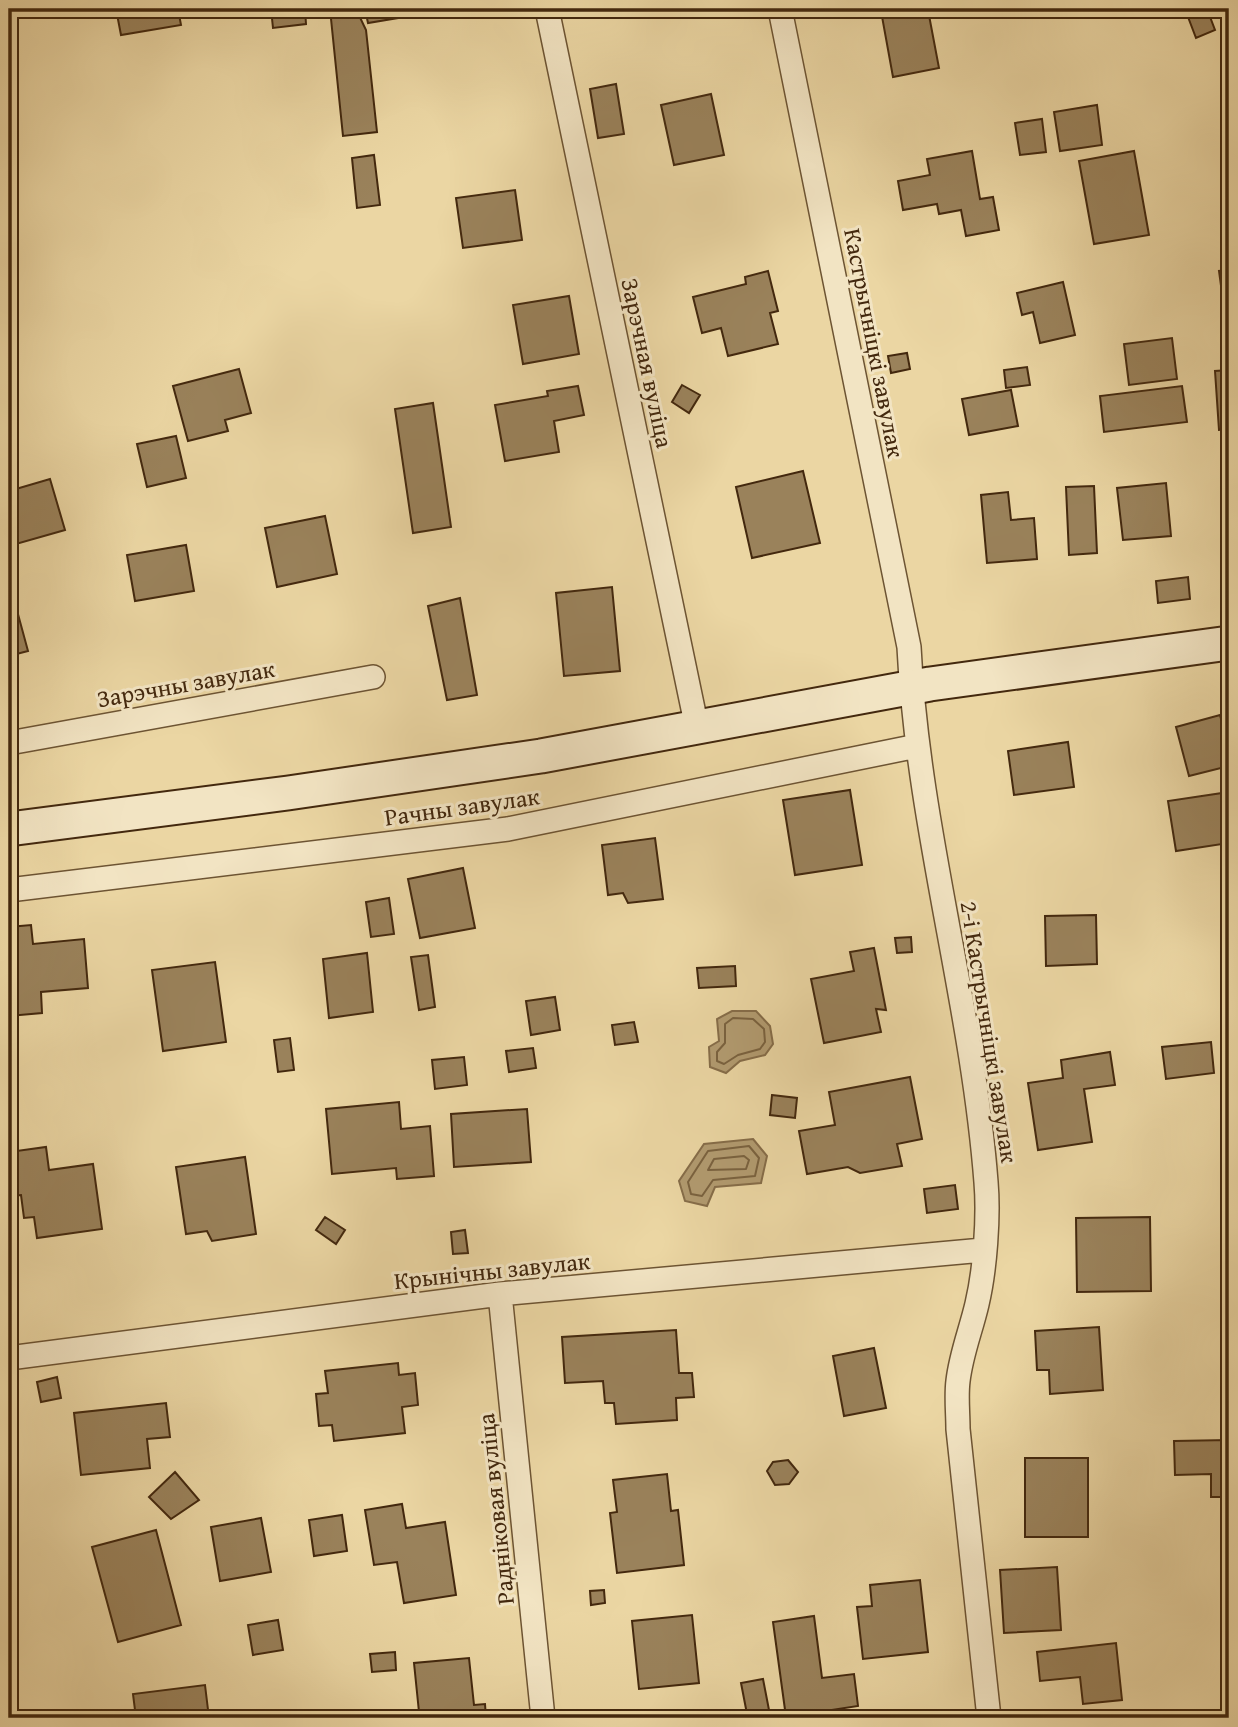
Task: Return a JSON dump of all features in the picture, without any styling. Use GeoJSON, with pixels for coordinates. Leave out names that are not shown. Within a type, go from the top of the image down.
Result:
{"type":"FeatureCollection","features":[{"type":"Feature","properties":{"kind":"main road"},"geometry":{"type":"LineString","coordinates":[[9,829],[288,793],[541,756],[911,688],[1229,643]]}},
{"type":"Feature","properties":{"kind":"street","name":"Зарэчная вуліца"},"geometry":{"type":"LineString","coordinates":[[547,9],[698,728]]}},
{"type":"Feature","properties":{"kind":"street","name":"Кастрычніцкі завулак"},"geometry":{"type":"LineString","coordinates":[[780,9],[909,647],[911,688]]}},
{"type":"Feature","properties":{"kind":"street","name":"Зарэчны завулак"},"geometry":{"type":"LineString","coordinates":[[9,743],[373,677]]}},
{"type":"Feature","properties":{"kind":"street","name":"2-і Кастрычніцкі завулак"},"geometry":{"type":"LineString","coordinates":[[911,688],[917,746],[978,1112],[986,1185],[977,1303],[964,1343],[958,1384],[958,1429],[989,1718]]}},
{"type":"Feature","properties":{"kind":"street","name":"Рачны завулак"},"geometry":{"type":"LineString","coordinates":[[9,890],[508,829],[917,746]]}},
{"type":"Feature","properties":{"kind":"street","name":"Крынічны завулак"},"geometry":{"type":"LineString","coordinates":[[9,1358],[500,1294],[983,1250]]}},
{"type":"Feature","properties":{"kind":"street","name":"Радніковая вуліца"},"geometry":{"type":"LineString","coordinates":[[500,1294],[544,1718]]}},
{"type":"Feature","properties":{"kind":"water"},"geometry":{"type":"Polygon","coordinates":[[[732,1011],[756,1011],[770,1026],[773,1044],[765,1055],[740,1061],[726,1073],[710,1067],[709,1047],[719,1041],[717,1019],[732,1011]]]}},
{"type":"Feature","properties":{"kind":"water"},"geometry":{"type":"Polygon","coordinates":[[[753,1139],[767,1156],[761,1183],[715,1187],[707,1206],[685,1201],[679,1181],[704,1144],[753,1139]]]}},
{"type":"Feature","properties":{"kind":"building"},"geometry":{"type":"Polygon","coordinates":[[[116,9],[178,9],[181,25],[121,35],[116,9]]]}},
{"type":"Feature","properties":{"kind":"building"},"geometry":{"type":"Polygon","coordinates":[[[271,9],[305,9],[306,24],[273,28],[271,9]]]}},
{"type":"Feature","properties":{"kind":"building"},"geometry":{"type":"Polygon","coordinates":[[[330,9],[356,9],[366,30],[377,132],[343,136],[330,9]]]}},
{"type":"Feature","properties":{"kind":"building"},"geometry":{"type":"Polygon","coordinates":[[[365,9],[452,9],[368,23],[365,9]]]}},
{"type":"Feature","properties":{"kind":"building"},"geometry":{"type":"Polygon","coordinates":[[[907,9],[908,14],[928,10],[939,68],[893,77],[881,11],[907,9]]]}},
{"type":"Feature","properties":{"kind":"building"},"geometry":{"type":"Polygon","coordinates":[[[1185,9],[1207,9],[1215,30],[1196,38],[1185,9]]]}},
{"type":"Feature","properties":{"kind":"building"},"geometry":{"type":"Polygon","coordinates":[[[616,84],[624,134],[598,138],[590,89],[616,84]]]}},
{"type":"Feature","properties":{"kind":"building"},"geometry":{"type":"Polygon","coordinates":[[[711,94],[724,155],[674,165],[661,105],[711,94]]]}},
{"type":"Feature","properties":{"kind":"building"},"geometry":{"type":"Polygon","coordinates":[[[1097,105],[1102,145],[1060,151],[1054,112],[1097,105]]]}},
{"type":"Feature","properties":{"kind":"building"},"geometry":{"type":"Polygon","coordinates":[[[1042,119],[1046,152],[1020,155],[1015,123],[1042,119]]]}},
{"type":"Feature","properties":{"kind":"building"},"geometry":{"type":"Polygon","coordinates":[[[972,151],[980,199],[993,197],[999,230],[966,236],[961,210],[939,214],[937,204],[903,210],[898,181],[930,175],[927,159],[972,151]]]}},
{"type":"Feature","properties":{"kind":"building"},"geometry":{"type":"Polygon","coordinates":[[[1134,151],[1149,235],[1094,244],[1079,161],[1134,151]]]}},
{"type":"Feature","properties":{"kind":"building"},"geometry":{"type":"Polygon","coordinates":[[[374,155],[380,205],[357,208],[352,158],[374,155]]]}},
{"type":"Feature","properties":{"kind":"building"},"geometry":{"type":"Polygon","coordinates":[[[515,190],[522,240],[463,248],[456,198],[515,190]]]}},
{"type":"Feature","properties":{"kind":"building"},"geometry":{"type":"Polygon","coordinates":[[[1229,270],[1229,307],[1224,308],[1219,271],[1229,270]]]}},
{"type":"Feature","properties":{"kind":"building"},"geometry":{"type":"Polygon","coordinates":[[[768,271],[778,311],[770,313],[778,344],[728,356],[721,328],[702,333],[693,297],[746,284],[745,277],[768,271]]]}},
{"type":"Feature","properties":{"kind":"building"},"geometry":{"type":"Polygon","coordinates":[[[1063,282],[1075,335],[1040,343],[1033,312],[1022,315],[1017,293],[1063,282]]]}},
{"type":"Feature","properties":{"kind":"building"},"geometry":{"type":"Polygon","coordinates":[[[569,296],[579,354],[523,364],[513,305],[569,296]]]}},
{"type":"Feature","properties":{"kind":"building"},"geometry":{"type":"Polygon","coordinates":[[[1172,338],[1177,379],[1129,385],[1124,344],[1172,338]]]}},
{"type":"Feature","properties":{"kind":"building"},"geometry":{"type":"Polygon","coordinates":[[[907,353],[910,369],[891,373],[888,356],[907,353]]]}},
{"type":"Feature","properties":{"kind":"building"},"geometry":{"type":"Polygon","coordinates":[[[1027,367],[1030,385],[1006,388],[1004,370],[1027,367]]]}},
{"type":"Feature","properties":{"kind":"building"},"geometry":{"type":"Polygon","coordinates":[[[239,369],[251,413],[225,420],[228,431],[188,441],[173,386],[239,369]]]}},
{"type":"Feature","properties":{"kind":"building"},"geometry":{"type":"Polygon","coordinates":[[[1229,370],[1229,429],[1219,430],[1215,371],[1229,370]]]}},
{"type":"Feature","properties":{"kind":"building"},"geometry":{"type":"Polygon","coordinates":[[[682,385],[700,395],[689,413],[672,402],[682,385]]]}},
{"type":"Feature","properties":{"kind":"building"},"geometry":{"type":"Polygon","coordinates":[[[578,386],[584,415],[554,421],[559,452],[505,461],[495,405],[548,396],[547,391],[578,386]]]}},
{"type":"Feature","properties":{"kind":"building"},"geometry":{"type":"Polygon","coordinates":[[[1182,386],[1187,422],[1104,432],[1100,396],[1182,386]]]}},
{"type":"Feature","properties":{"kind":"building"},"geometry":{"type":"Polygon","coordinates":[[[1011,390],[1018,426],[969,435],[962,399],[1011,390]]]}},
{"type":"Feature","properties":{"kind":"building"},"geometry":{"type":"Polygon","coordinates":[[[433,403],[451,527],[413,533],[395,409],[433,403]]]}},
{"type":"Feature","properties":{"kind":"building"},"geometry":{"type":"Polygon","coordinates":[[[176,436],[186,478],[147,487],[137,444],[176,436]]]}},
{"type":"Feature","properties":{"kind":"building"},"geometry":{"type":"Polygon","coordinates":[[[803,471],[820,543],[752,558],[736,487],[803,471]]]}},
{"type":"Feature","properties":{"kind":"building"},"geometry":{"type":"Polygon","coordinates":[[[50,479],[65,530],[9,546],[9,491],[50,479]]]}},
{"type":"Feature","properties":{"kind":"building"},"geometry":{"type":"Polygon","coordinates":[[[1166,483],[1171,536],[1123,540],[1117,488],[1166,483]]]}},
{"type":"Feature","properties":{"kind":"building"},"geometry":{"type":"Polygon","coordinates":[[[1094,486],[1097,553],[1069,555],[1066,487],[1094,486]]]}},
{"type":"Feature","properties":{"kind":"building"},"geometry":{"type":"Polygon","coordinates":[[[1008,492],[1011,520],[1034,518],[1037,559],[987,563],[981,495],[1008,492]]]}},
{"type":"Feature","properties":{"kind":"building"},"geometry":{"type":"Polygon","coordinates":[[[325,516],[337,574],[277,587],[265,528],[325,516]]]}},
{"type":"Feature","properties":{"kind":"building"},"geometry":{"type":"Polygon","coordinates":[[[186,545],[194,591],[135,601],[127,555],[186,545]]]}},
{"type":"Feature","properties":{"kind":"building"},"geometry":{"type":"Polygon","coordinates":[[[1188,577],[1190,599],[1158,603],[1156,581],[1188,577]]]}},
{"type":"Feature","properties":{"kind":"building"},"geometry":{"type":"Polygon","coordinates":[[[9,581],[28,651],[9,656],[9,581]]]}},
{"type":"Feature","properties":{"kind":"building"},"geometry":{"type":"Polygon","coordinates":[[[612,587],[620,671],[564,676],[556,593],[612,587]]]}},
{"type":"Feature","properties":{"kind":"building"},"geometry":{"type":"Polygon","coordinates":[[[460,598],[477,695],[447,700],[428,606],[460,598]]]}},
{"type":"Feature","properties":{"kind":"building"},"geometry":{"type":"Polygon","coordinates":[[[1220,715],[1229,750],[1229,766],[1189,776],[1176,727],[1220,715]]]}},
{"type":"Feature","properties":{"kind":"building"},"geometry":{"type":"Polygon","coordinates":[[[1068,742],[1074,787],[1014,795],[1008,751],[1068,742]]]}},
{"type":"Feature","properties":{"kind":"building"},"geometry":{"type":"Polygon","coordinates":[[[850,790],[862,865],[795,875],[783,800],[850,790]]]}},
{"type":"Feature","properties":{"kind":"building"},"geometry":{"type":"Polygon","coordinates":[[[1229,792],[1229,843],[1176,851],[1168,801],[1229,792]]]}},
{"type":"Feature","properties":{"kind":"building"},"geometry":{"type":"Polygon","coordinates":[[[655,838],[663,899],[628,903],[623,893],[608,895],[602,845],[655,838]]]}},
{"type":"Feature","properties":{"kind":"building"},"geometry":{"type":"Polygon","coordinates":[[[463,868],[475,928],[420,938],[408,879],[463,868]]]}},
{"type":"Feature","properties":{"kind":"building"},"geometry":{"type":"Polygon","coordinates":[[[389,898],[394,934],[371,937],[366,902],[389,898]]]}},
{"type":"Feature","properties":{"kind":"building"},"geometry":{"type":"Polygon","coordinates":[[[1096,915],[1097,964],[1046,966],[1045,916],[1096,915]]]}},
{"type":"Feature","properties":{"kind":"building"},"geometry":{"type":"Polygon","coordinates":[[[31,925],[33,944],[84,939],[88,988],[41,992],[42,1013],[9,1016],[9,927],[31,925]]]}},
{"type":"Feature","properties":{"kind":"building"},"geometry":{"type":"Polygon","coordinates":[[[911,937],[912,952],[897,953],[895,938],[911,937]]]}},
{"type":"Feature","properties":{"kind":"building"},"geometry":{"type":"Polygon","coordinates":[[[874,948],[886,1010],[876,1009],[881,1032],[824,1043],[811,979],[854,971],[850,952],[874,948]]]}},
{"type":"Feature","properties":{"kind":"building"},"geometry":{"type":"Polygon","coordinates":[[[367,953],[373,1012],[329,1018],[323,959],[367,953]]]}},
{"type":"Feature","properties":{"kind":"building"},"geometry":{"type":"Polygon","coordinates":[[[428,955],[435,1007],[419,1010],[411,957],[428,955]]]}},
{"type":"Feature","properties":{"kind":"building"},"geometry":{"type":"Polygon","coordinates":[[[215,962],[226,1042],[163,1051],[152,970],[215,962]]]}},
{"type":"Feature","properties":{"kind":"building"},"geometry":{"type":"Polygon","coordinates":[[[735,966],[736,986],[699,988],[697,968],[735,966]]]}},
{"type":"Feature","properties":{"kind":"building"},"geometry":{"type":"Polygon","coordinates":[[[555,997],[560,1030],[531,1035],[526,1001],[555,997]]]}},
{"type":"Feature","properties":{"kind":"building"},"geometry":{"type":"Polygon","coordinates":[[[634,1022],[638,1042],[615,1045],[612,1025],[634,1022]]]}},
{"type":"Feature","properties":{"kind":"building"},"geometry":{"type":"Polygon","coordinates":[[[290,1038],[294,1070],[278,1072],[274,1040],[290,1038]]]}},
{"type":"Feature","properties":{"kind":"building"},"geometry":{"type":"Polygon","coordinates":[[[1211,1042],[1214,1073],[1166,1079],[1162,1047],[1211,1042]]]}},
{"type":"Feature","properties":{"kind":"building"},"geometry":{"type":"Polygon","coordinates":[[[533,1048],[536,1068],[509,1072],[506,1051],[533,1048]]]}},
{"type":"Feature","properties":{"kind":"building"},"geometry":{"type":"Polygon","coordinates":[[[1110,1052],[1115,1085],[1084,1089],[1092,1142],[1038,1150],[1028,1083],[1063,1078],[1061,1060],[1110,1052]]]}},
{"type":"Feature","properties":{"kind":"building"},"geometry":{"type":"Polygon","coordinates":[[[464,1057],[467,1085],[435,1089],[432,1060],[464,1057]]]}},
{"type":"Feature","properties":{"kind":"building"},"geometry":{"type":"Polygon","coordinates":[[[9,1076],[14,1105],[9,1106],[9,1076]]]}},
{"type":"Feature","properties":{"kind":"building"},"geometry":{"type":"Polygon","coordinates":[[[910,1077],[922,1139],[897,1144],[902,1166],[860,1173],[848,1167],[807,1174],[799,1131],[835,1125],[829,1092],[910,1077]]]}},
{"type":"Feature","properties":{"kind":"building"},"geometry":{"type":"Polygon","coordinates":[[[772,1095],[797,1098],[795,1118],[770,1115],[772,1095]]]}},
{"type":"Feature","properties":{"kind":"building"},"geometry":{"type":"Polygon","coordinates":[[[399,1102],[401,1129],[430,1126],[434,1176],[397,1179],[396,1168],[332,1174],[326,1109],[399,1102]]]}},
{"type":"Feature","properties":{"kind":"building"},"geometry":{"type":"Polygon","coordinates":[[[527,1109],[531,1162],[454,1167],[451,1114],[527,1109]]]}},
{"type":"Feature","properties":{"kind":"building"},"geometry":{"type":"Polygon","coordinates":[[[46,1147],[49,1170],[93,1164],[102,1229],[37,1238],[34,1217],[24,1218],[21,1195],[10,1196],[9,1152],[46,1147]]]}},
{"type":"Feature","properties":{"kind":"building"},"geometry":{"type":"Polygon","coordinates":[[[245,1157],[256,1234],[212,1241],[207,1231],[186,1234],[176,1167],[245,1157]]]}},
{"type":"Feature","properties":{"kind":"building"},"geometry":{"type":"Polygon","coordinates":[[[955,1185],[958,1209],[927,1213],[924,1189],[955,1185]]]}},
{"type":"Feature","properties":{"kind":"building"},"geometry":{"type":"Polygon","coordinates":[[[325,1217],[345,1230],[336,1244],[316,1230],[325,1217]]]}},
{"type":"Feature","properties":{"kind":"building"},"geometry":{"type":"Polygon","coordinates":[[[1150,1217],[1151,1291],[1077,1292],[1076,1218],[1150,1217]]]}},
{"type":"Feature","properties":{"kind":"building"},"geometry":{"type":"Polygon","coordinates":[[[465,1230],[468,1253],[453,1254],[451,1232],[465,1230]]]}},
{"type":"Feature","properties":{"kind":"building"},"geometry":{"type":"Polygon","coordinates":[[[1099,1327],[1103,1390],[1050,1394],[1049,1370],[1037,1370],[1035,1331],[1099,1327]]]}},
{"type":"Feature","properties":{"kind":"building"},"geometry":{"type":"Polygon","coordinates":[[[676,1330],[679,1373],[692,1373],[694,1397],[676,1398],[677,1420],[616,1424],[614,1403],[605,1403],[603,1381],[565,1383],[562,1337],[676,1330]]]}},
{"type":"Feature","properties":{"kind":"building"},"geometry":{"type":"Polygon","coordinates":[[[874,1348],[886,1408],[844,1416],[833,1356],[874,1348]]]}},
{"type":"Feature","properties":{"kind":"building"},"geometry":{"type":"Polygon","coordinates":[[[398,1363],[399,1375],[415,1373],[418,1405],[402,1407],[405,1433],[334,1441],[332,1425],[319,1426],[316,1394],[328,1393],[325,1371],[398,1363]]]}},
{"type":"Feature","properties":{"kind":"building"},"geometry":{"type":"Polygon","coordinates":[[[57,1377],[61,1398],[41,1402],[37,1382],[57,1377]]]}},
{"type":"Feature","properties":{"kind":"building"},"geometry":{"type":"Polygon","coordinates":[[[166,1403],[170,1437],[147,1439],[150,1468],[81,1475],[74,1413],[166,1403]]]}},
{"type":"Feature","properties":{"kind":"building"},"geometry":{"type":"Polygon","coordinates":[[[1229,1440],[1229,1497],[1211,1497],[1211,1474],[1175,1475],[1174,1441],[1229,1440]]]}},
{"type":"Feature","properties":{"kind":"building"},"geometry":{"type":"Polygon","coordinates":[[[1025,1458],[1088,1458],[1088,1537],[1025,1537],[1025,1458]]]}},
{"type":"Feature","properties":{"kind":"building"},"geometry":{"type":"Polygon","coordinates":[[[788,1460],[798,1472],[789,1484],[775,1485],[767,1471],[773,1462],[788,1460]]]}},
{"type":"Feature","properties":{"kind":"building"},"geometry":{"type":"Polygon","coordinates":[[[175,1472],[199,1500],[171,1519],[149,1497],[175,1472]]]}},
{"type":"Feature","properties":{"kind":"building"},"geometry":{"type":"Polygon","coordinates":[[[667,1474],[671,1511],[678,1510],[684,1565],[617,1573],[610,1513],[617,1512],[613,1480],[667,1474]]]}},
{"type":"Feature","properties":{"kind":"building"},"geometry":{"type":"Polygon","coordinates":[[[402,1504],[406,1528],[445,1522],[456,1595],[404,1603],[397,1562],[374,1565],[365,1510],[402,1504]]]}},
{"type":"Feature","properties":{"kind":"building"},"geometry":{"type":"Polygon","coordinates":[[[342,1515],[347,1551],[314,1556],[309,1520],[342,1515]]]}},
{"type":"Feature","properties":{"kind":"building"},"geometry":{"type":"Polygon","coordinates":[[[261,1518],[271,1572],[220,1581],[211,1527],[261,1518]]]}},
{"type":"Feature","properties":{"kind":"building"},"geometry":{"type":"Polygon","coordinates":[[[156,1530],[181,1625],[118,1642],[92,1547],[156,1530]]]}},
{"type":"Feature","properties":{"kind":"building"},"geometry":{"type":"Polygon","coordinates":[[[1057,1567],[1061,1630],[1004,1633],[1000,1570],[1057,1567]]]}},
{"type":"Feature","properties":{"kind":"building"},"geometry":{"type":"Polygon","coordinates":[[[920,1580],[928,1652],[863,1659],[857,1607],[872,1606],[870,1585],[920,1580]]]}},
{"type":"Feature","properties":{"kind":"building"},"geometry":{"type":"Polygon","coordinates":[[[604,1590],[605,1603],[591,1605],[590,1591],[604,1590]]]}},
{"type":"Feature","properties":{"kind":"building"},"geometry":{"type":"Polygon","coordinates":[[[692,1615],[699,1683],[639,1689],[632,1621],[692,1615]]]}},
{"type":"Feature","properties":{"kind":"building"},"geometry":{"type":"Polygon","coordinates":[[[814,1616],[822,1678],[854,1674],[858,1706],[786,1717],[773,1622],[814,1616]]]}},
{"type":"Feature","properties":{"kind":"building"},"geometry":{"type":"Polygon","coordinates":[[[278,1620],[283,1650],[253,1655],[248,1625],[278,1620]]]}},
{"type":"Feature","properties":{"kind":"building"},"geometry":{"type":"Polygon","coordinates":[[[1116,1643],[1122,1700],[1083,1704],[1080,1677],[1040,1681],[1037,1652],[1116,1643]]]}},
{"type":"Feature","properties":{"kind":"building"},"geometry":{"type":"Polygon","coordinates":[[[395,1652],[396,1670],[372,1672],[370,1654],[395,1652]]]}},
{"type":"Feature","properties":{"kind":"building"},"geometry":{"type":"Polygon","coordinates":[[[469,1658],[474,1705],[485,1704],[486,1718],[404,1718],[403,1713],[419,1712],[414,1663],[469,1658]]]}},
{"type":"Feature","properties":{"kind":"building"},"geometry":{"type":"Polygon","coordinates":[[[763,1679],[769,1710],[747,1714],[741,1683],[763,1679]]]}},
{"type":"Feature","properties":{"kind":"building"},"geometry":{"type":"Polygon","coordinates":[[[205,1685],[209,1718],[136,1718],[133,1694],[205,1685]]]}}]}
